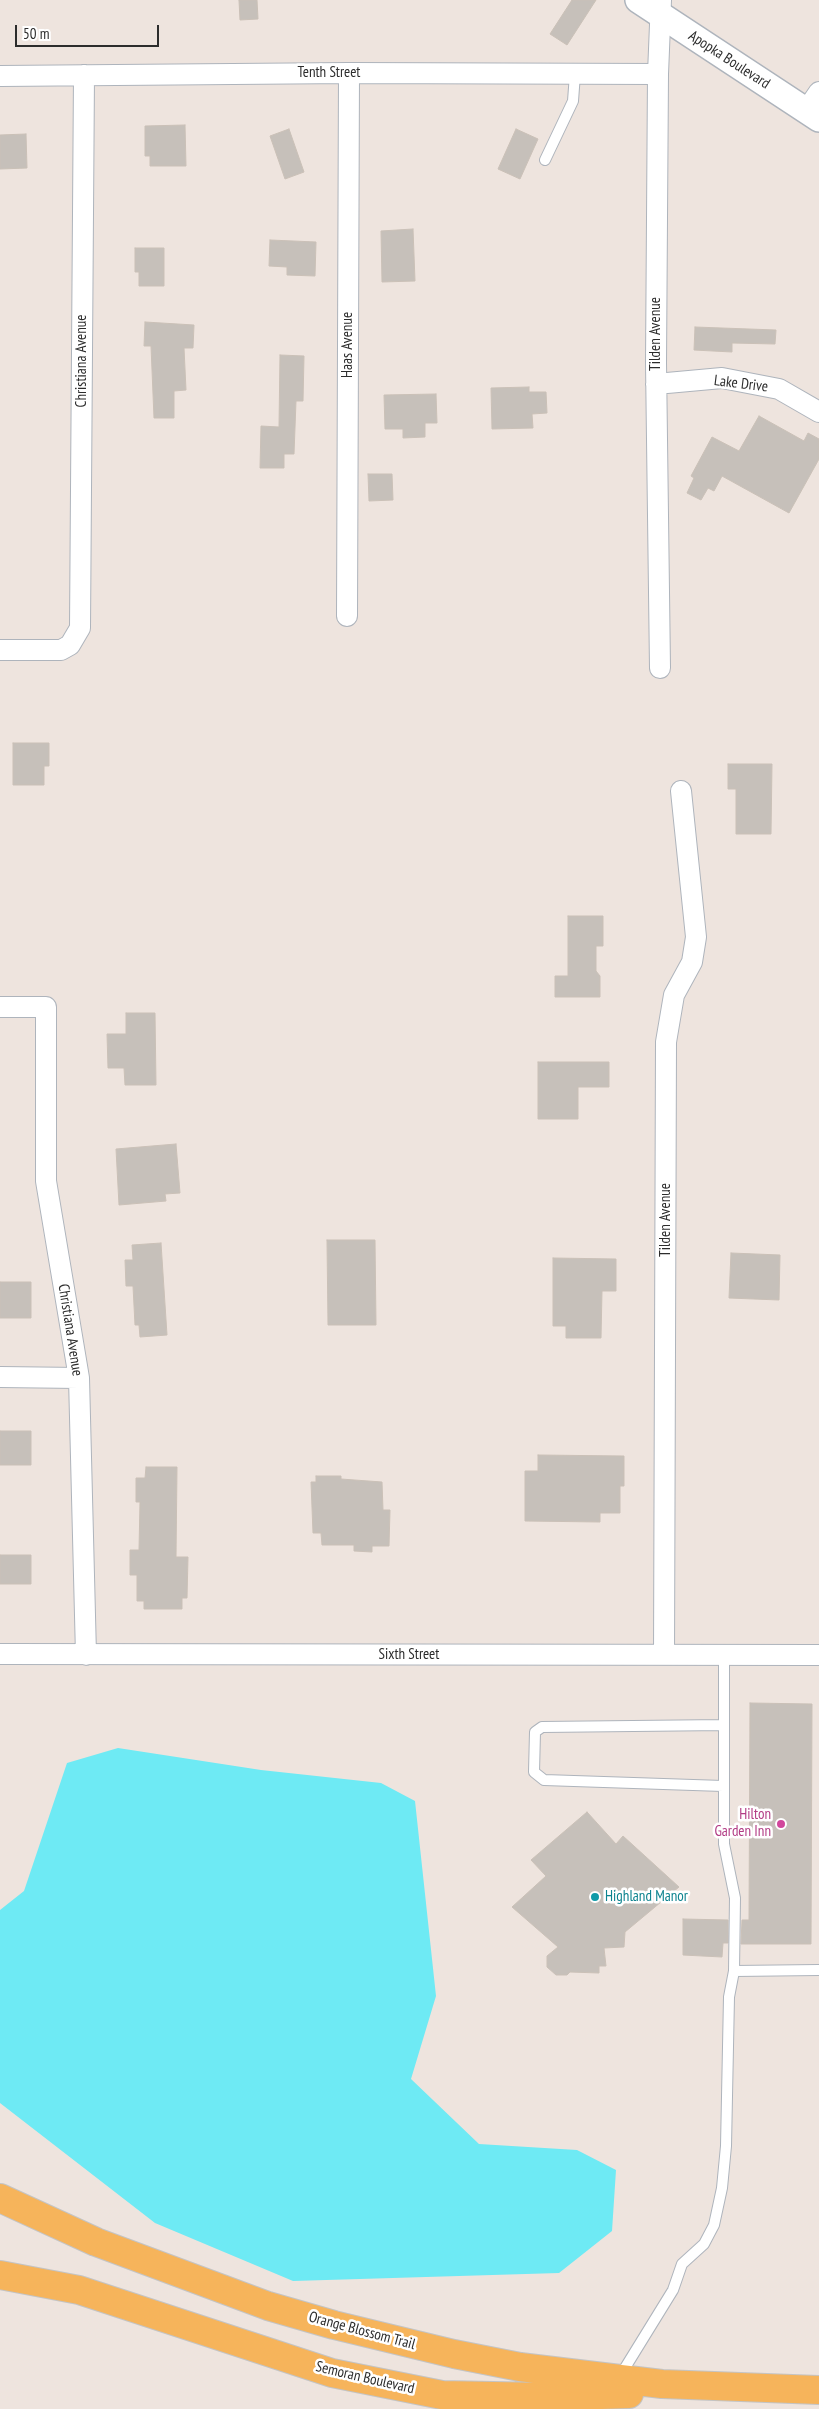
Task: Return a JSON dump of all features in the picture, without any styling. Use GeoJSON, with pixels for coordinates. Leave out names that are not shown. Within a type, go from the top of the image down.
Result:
{"type":"FeatureCollection","features":[{"type":"Feature","properties":{"kind":"main road","name":"Orange Blossom Trail"},"geometry":{"type":"LineString","coordinates":[[0,2198],[96,2242],[268,2306],[334,2325],[454,2354],[520,2366],[617,2379],[743,2389]]}},
{"type":"Feature","properties":{"kind":"main road","name":"Semoran Boulevard"},"geometry":{"type":"LineString","coordinates":[[0,2275],[79,2290],[332,2373],[442,2395],[544,2397],[743,2389]]}},
{"type":"Feature","properties":{"kind":"main road"},"geometry":{"type":"LineString","coordinates":[[743,2389],[819,2390]]}},
{"type":"Feature","properties":{"kind":"street","name":"Apopka Boulevard"},"geometry":{"type":"LineString","coordinates":[[638,0],[661,8],[815,107]]}},
{"type":"Feature","properties":{"kind":"street","name":"Tilden Avenue"},"geometry":{"type":"LineString","coordinates":[[660,668],[656,384],[658,74],[661,8]]}},
{"type":"Feature","properties":{"kind":"street","name":"Tenth Street"},"geometry":{"type":"LineString","coordinates":[[0,76],[349,73],[658,74]]}},
{"type":"Feature","properties":{"kind":"street","name":"Haas Avenue"},"geometry":{"type":"LineString","coordinates":[[347,616],[349,73]]}},
{"type":"Feature","properties":{"kind":"street","name":"Christiana Avenue"},"geometry":{"type":"LineString","coordinates":[[0,650],[61,650],[70,645],[80,628],[84,75]]}},
{"type":"Feature","properties":{"kind":"street","name":"Lake Drive"},"geometry":{"type":"LineString","coordinates":[[656,384],[722,378],[779,389],[819,412]]}},
{"type":"Feature","properties":{"kind":"street","name":"Tilden Avenue"},"geometry":{"type":"LineString","coordinates":[[664,1655],[666,1042],[674,995],[692,962],[696,937],[681,791]]}},
{"type":"Feature","properties":{"kind":"street","name":"Christiana Avenue"},"geometry":{"type":"LineString","coordinates":[[0,1007],[46,1007],[46,1181],[78,1378],[86,1655]]}},
{"type":"Feature","properties":{"kind":"street"},"geometry":{"type":"LineString","coordinates":[[0,1377],[78,1378]]}},
{"type":"Feature","properties":{"kind":"street","name":"Sixth Street"},"geometry":{"type":"LineString","coordinates":[[0,1654],[819,1655]]}},
{"type":"Feature","properties":{"kind":"lane"},"geometry":{"type":"LineString","coordinates":[[545,160],[573,102],[575,74]]}},
{"type":"Feature","properties":{"kind":"lane"},"geometry":{"type":"LineString","coordinates":[[617,2379],[672,2290],[682,2264],[704,2244],[714,2225],[722,2188],[726,2146],[729,1997],[734,1971],[735,1898],[724,1844],[724,1655]]}},
{"type":"Feature","properties":{"kind":"lane"},"geometry":{"type":"LineString","coordinates":[[723,1786],[544,1780],[534,1772],[535,1732],[542,1727],[724,1725]]}},
{"type":"Feature","properties":{"kind":"lane"},"geometry":{"type":"LineString","coordinates":[[734,1971],[819,1970]]}},
{"type":"Feature","properties":{"kind":"water"},"geometry":{"type":"Polygon","coordinates":[[[118,1748],[261,1770],[381,1783],[415,1801],[436,1996],[411,2079],[479,2144],[577,2150],[616,2170],[612,2231],[559,2273],[293,2281],[155,2223],[0,2103],[0,1910],[24,1891],[67,1763],[118,1748]]]}},
{"type":"Feature","properties":{"kind":"building"},"geometry":{"type":"Polygon","coordinates":[[[239,0],[257,0],[258,19],[240,20],[239,0]]]}},
{"type":"Feature","properties":{"kind":"building"},"geometry":{"type":"Polygon","coordinates":[[[572,0],[596,0],[567,45],[550,34],[572,0]]]}},
{"type":"Feature","properties":{"kind":"building"},"geometry":{"type":"Polygon","coordinates":[[[185,125],[186,166],[150,166],[150,156],[145,156],[145,126],[185,125]]]}},
{"type":"Feature","properties":{"kind":"building"},"geometry":{"type":"Polygon","coordinates":[[[289,129],[304,172],[285,179],[270,136],[289,129]]]}},
{"type":"Feature","properties":{"kind":"building"},"geometry":{"type":"Polygon","coordinates":[[[516,129],[538,139],[520,179],[498,169],[516,129]]]}},
{"type":"Feature","properties":{"kind":"building"},"geometry":{"type":"Polygon","coordinates":[[[26,134],[27,168],[0,169],[0,135],[26,134]]]}},
{"type":"Feature","properties":{"kind":"building"},"geometry":{"type":"Polygon","coordinates":[[[413,229],[415,281],[382,282],[381,231],[413,229]]]}},
{"type":"Feature","properties":{"kind":"building"},"geometry":{"type":"Polygon","coordinates":[[[270,240],[316,242],[315,276],[287,275],[287,267],[269,266],[270,240]]]}},
{"type":"Feature","properties":{"kind":"building"},"geometry":{"type":"Polygon","coordinates":[[[135,248],[164,248],[164,286],[139,286],[139,272],[135,272],[135,248]]]}},
{"type":"Feature","properties":{"kind":"building"},"geometry":{"type":"Polygon","coordinates":[[[145,322],[194,325],[193,348],[184,348],[186,390],[174,391],[174,418],[154,418],[151,346],[144,346],[145,322]]]}},
{"type":"Feature","properties":{"kind":"building"},"geometry":{"type":"Polygon","coordinates":[[[695,327],[776,330],[775,344],[732,343],[732,352],[694,350],[695,327]]]}},
{"type":"Feature","properties":{"kind":"building"},"geometry":{"type":"Polygon","coordinates":[[[280,355],[304,356],[303,401],[296,401],[294,454],[284,454],[284,468],[260,468],[261,426],[279,427],[280,355]]]}},
{"type":"Feature","properties":{"kind":"building"},"geometry":{"type":"Polygon","coordinates":[[[529,387],[529,392],[546,392],[547,413],[532,414],[533,428],[492,429],[491,388],[529,387]]]}},
{"type":"Feature","properties":{"kind":"building"},"geometry":{"type":"Polygon","coordinates":[[[436,394],[437,423],[425,423],[425,437],[403,438],[403,429],[385,429],[384,395],[436,394]]]}},
{"type":"Feature","properties":{"kind":"building"},"geometry":{"type":"Polygon","coordinates":[[[759,416],[804,441],[808,433],[819,439],[819,459],[789,513],[722,476],[714,491],[708,488],[701,500],[687,493],[694,478],[691,476],[712,437],[739,451],[759,416]]]}},
{"type":"Feature","properties":{"kind":"building"},"geometry":{"type":"Polygon","coordinates":[[[368,474],[392,474],[393,500],[369,501],[368,474]]]}},
{"type":"Feature","properties":{"kind":"building"},"geometry":{"type":"Polygon","coordinates":[[[13,743],[49,743],[49,766],[44,766],[44,785],[13,785],[13,743]]]}},
{"type":"Feature","properties":{"kind":"building"},"geometry":{"type":"Polygon","coordinates":[[[728,764],[772,764],[771,834],[736,834],[736,789],[728,789],[728,764]]]}},
{"type":"Feature","properties":{"kind":"building"},"geometry":{"type":"Polygon","coordinates":[[[568,916],[603,916],[603,946],[596,946],[596,971],[600,976],[600,997],[555,997],[555,976],[568,976],[568,916]]]}},
{"type":"Feature","properties":{"kind":"building"},"geometry":{"type":"Polygon","coordinates":[[[126,1013],[155,1013],[156,1085],[125,1085],[124,1068],[108,1068],[107,1034],[126,1034],[126,1013]]]}},
{"type":"Feature","properties":{"kind":"building"},"geometry":{"type":"Polygon","coordinates":[[[538,1062],[609,1062],[609,1087],[578,1087],[578,1119],[538,1119],[538,1062]]]}},
{"type":"Feature","properties":{"kind":"building"},"geometry":{"type":"Polygon","coordinates":[[[176,1144],[180,1193],[165,1194],[166,1201],[119,1205],[116,1149],[176,1144]]]}},
{"type":"Feature","properties":{"kind":"building"},"geometry":{"type":"Polygon","coordinates":[[[327,1240],[375,1240],[376,1325],[328,1325],[327,1240]]]}},
{"type":"Feature","properties":{"kind":"building"},"geometry":{"type":"Polygon","coordinates":[[[161,1243],[167,1335],[140,1337],[139,1325],[135,1325],[133,1286],[126,1286],[125,1260],[133,1260],[132,1245],[161,1243]]]}},
{"type":"Feature","properties":{"kind":"building"},"geometry":{"type":"Polygon","coordinates":[[[731,1253],[780,1255],[779,1300],[729,1298],[731,1253]]]}},
{"type":"Feature","properties":{"kind":"building"},"geometry":{"type":"Polygon","coordinates":[[[553,1258],[616,1259],[616,1291],[602,1291],[601,1338],[566,1338],[566,1326],[553,1326],[553,1258]]]}},
{"type":"Feature","properties":{"kind":"building"},"geometry":{"type":"Polygon","coordinates":[[[0,1282],[31,1282],[31,1318],[0,1318],[0,1282]]]}},
{"type":"Feature","properties":{"kind":"building"},"geometry":{"type":"Polygon","coordinates":[[[0,1431],[31,1431],[31,1465],[0,1465],[0,1431]]]}},
{"type":"Feature","properties":{"kind":"building"},"geometry":{"type":"Polygon","coordinates":[[[538,1455],[624,1456],[624,1486],[620,1486],[620,1513],[600,1513],[600,1522],[525,1521],[525,1471],[538,1471],[538,1455]]]}},
{"type":"Feature","properties":{"kind":"building"},"geometry":{"type":"Polygon","coordinates":[[[146,1467],[177,1467],[176,1557],[188,1557],[187,1598],[182,1598],[182,1609],[144,1609],[144,1601],[137,1601],[137,1575],[130,1575],[130,1550],[139,1550],[140,1502],[136,1502],[136,1478],[145,1478],[146,1467]]]}},
{"type":"Feature","properties":{"kind":"building"},"geometry":{"type":"Polygon","coordinates":[[[316,1476],[341,1476],[341,1479],[382,1482],[383,1510],[390,1510],[389,1546],[372,1546],[372,1552],[354,1551],[354,1545],[322,1545],[321,1533],[313,1533],[311,1482],[316,1482],[316,1476]]]}},
{"type":"Feature","properties":{"kind":"building"},"geometry":{"type":"Polygon","coordinates":[[[0,1555],[31,1555],[31,1584],[0,1584],[0,1555]]]}},
{"type":"Feature","properties":{"kind":"building","name":"Hilton Garden Inn"},"geometry":{"type":"Polygon","coordinates":[[[750,1703],[812,1704],[811,1944],[741,1944],[742,1920],[749,1920],[750,1703]]]}},
{"type":"Feature","properties":{"kind":"building","name":"Highland Manor"},"geometry":{"type":"Polygon","coordinates":[[[587,1812],[616,1844],[623,1836],[679,1887],[625,1932],[624,1947],[604,1948],[606,1966],[599,1966],[599,1973],[570,1972],[567,1975],[556,1975],[547,1967],[547,1956],[558,1947],[512,1907],[546,1876],[531,1860],[587,1812]]]}},
{"type":"Feature","properties":{"kind":"building"},"geometry":{"type":"Polygon","coordinates":[[[683,1919],[728,1920],[728,1943],[723,1943],[722,1957],[683,1955],[683,1919]]]}},
{"type":"Feature","properties":{"kind":"place","name":"Hilton Garden Inn"},"geometry":{"type":"Point","coordinates":[781,1824]}},
{"type":"Feature","properties":{"kind":"place","name":"Highland Manor"},"geometry":{"type":"Point","coordinates":[595,1897]}}]}
